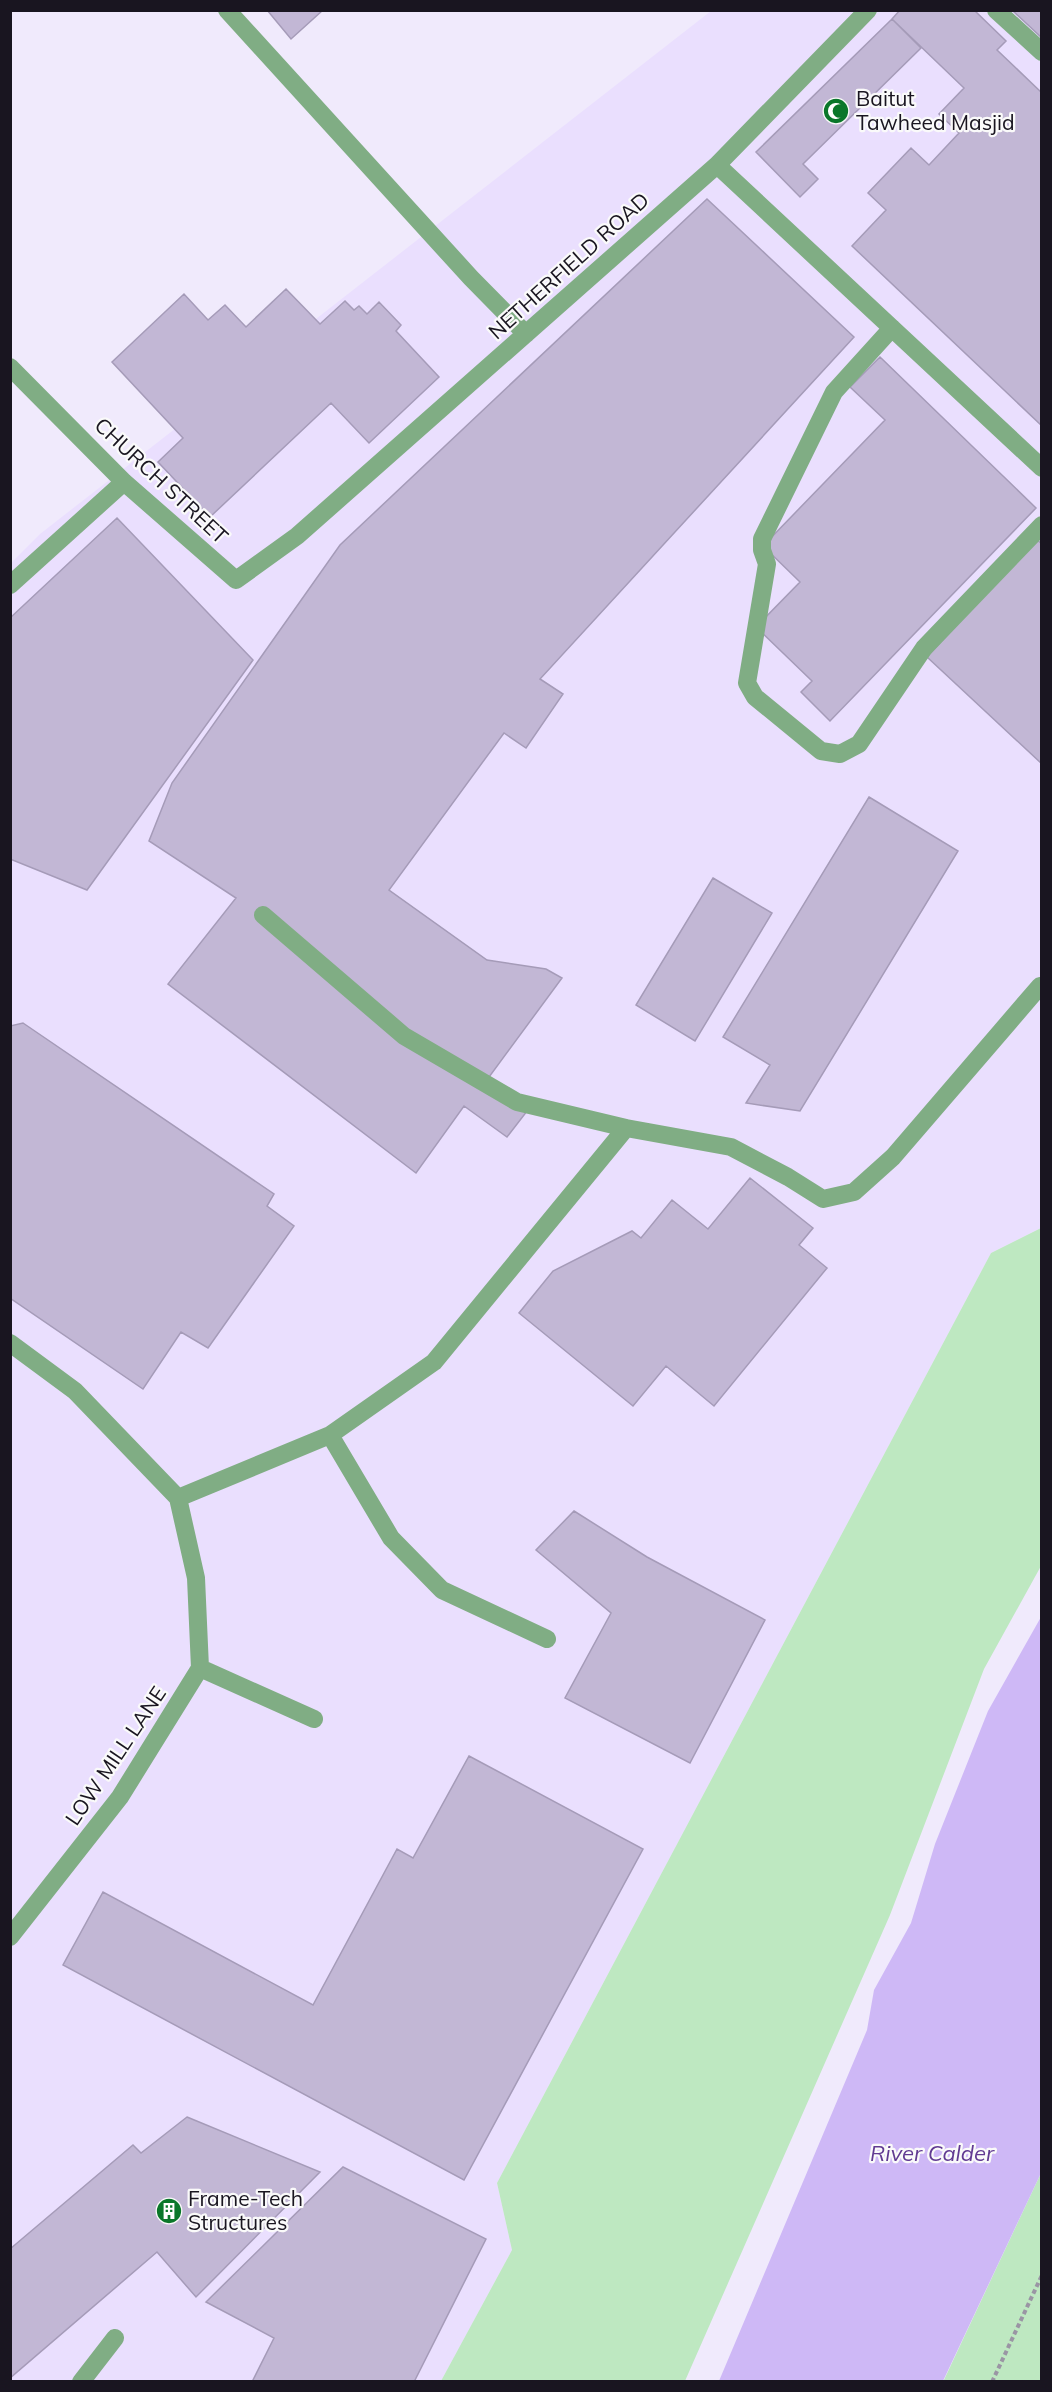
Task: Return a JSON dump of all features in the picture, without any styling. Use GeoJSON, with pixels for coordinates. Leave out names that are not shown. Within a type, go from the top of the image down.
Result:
{"type":"FeatureCollection","features":[{"type":"Feature","properties":{"kind":"street"},"geometry":{"type":"LineString","coordinates":[[227,10],[526,334]]}},
{"type":"Feature","properties":{"kind":"street","name":"NETHERFIELD ROAD"},"geometry":{"type":"LineString","coordinates":[[290,543],[717,165],[868,10]]}},
{"type":"Feature","properties":{"kind":"street"},"geometry":{"type":"LineString","coordinates":[[996,10],[1041,52]]}},
{"type":"Feature","properties":{"kind":"street"},"geometry":{"type":"LineString","coordinates":[[717,165],[891,328],[939,369],[1041,468]]}},
{"type":"Feature","properties":{"kind":"street"},"geometry":{"type":"LineString","coordinates":[[891,328],[834,392],[762,539],[762,550],[767,564],[747,684],[755,697],[821,751],[840,754],[859,744],[924,648],[1041,525]]}},
{"type":"Feature","properties":{"kind":"street","name":"CHURCH STREET"},"geometry":{"type":"LineString","coordinates":[[10,367],[124,483],[236,580],[290,543]]}},
{"type":"Feature","properties":{"kind":"street"},"geometry":{"type":"LineString","coordinates":[[10,585],[124,483]]}},
{"type":"Feature","properties":{"kind":"street"},"geometry":{"type":"LineString","coordinates":[[263,915],[404,1036],[517,1102],[626,1128],[731,1147],[788,1176],[823,1199],[854,1192],[893,1157],[1040,987]]}},
{"type":"Feature","properties":{"kind":"street"},"geometry":{"type":"LineString","coordinates":[[178,1497],[330,1435],[434,1362],[626,1128]]}},
{"type":"Feature","properties":{"kind":"street"},"geometry":{"type":"LineString","coordinates":[[10,1343],[75,1391],[178,1497],[196,1578],[200,1668],[314,1719]]}},
{"type":"Feature","properties":{"kind":"street"},"geometry":{"type":"LineString","coordinates":[[330,1435],[391,1538],[442,1590],[547,1639]]}},
{"type":"Feature","properties":{"kind":"street","name":"LOW MILL LANE"},"geometry":{"type":"LineString","coordinates":[[10,1937],[120,1797],[200,1668]]}},
{"type":"Feature","properties":{"kind":"street"},"geometry":{"type":"LineString","coordinates":[[81,2382],[115,2338]]}},
{"type":"Feature","properties":{"kind":"path"},"geometry":{"type":"LineString","coordinates":[[992,2382],[1041,2275]]}},
{"type":"Feature","properties":{"kind":"shaded area"},"geometry":{"type":"Polygon","coordinates":[[[711,11],[1041,11],[1041,1228],[991,1253],[497,2183],[512,2250],[441,2381],[11,2382],[11,563],[40,534],[711,11]]]}},
{"type":"Feature","properties":{"kind":"green space"},"geometry":{"type":"Polygon","coordinates":[[[1041,1228],[1041,1566],[984,1669],[890,1915],[685,2381],[441,2381],[512,2250],[497,2183],[991,1253],[1041,1228]]]}},
{"type":"Feature","properties":{"kind":"green space"},"geometry":{"type":"Polygon","coordinates":[[[1041,2173],[1041,2381],[943,2382],[1041,2173]]]}},
{"type":"Feature","properties":{"kind":"water","name":"River Calder"},"geometry":{"type":"Polygon","coordinates":[[[1041,1617],[1041,2173],[943,2381],[719,2381],[867,2030],[874,1990],[911,1923],[935,1844],[988,1711],[1041,1617]]]}},
{"type":"Feature","properties":{"kind":"building"},"geometry":{"type":"Polygon","coordinates":[[[267,10],[323,10],[291,39],[267,10]]]}},
{"type":"Feature","properties":{"kind":"building"},"geometry":{"type":"Polygon","coordinates":[[[900,10],[974,10],[1006,41],[997,50],[1042,93],[1042,426],[852,246],[886,210],[868,193],[911,148],[929,165],[959,133],[939,114],[964,88],[892,19],[900,10]]]}},
{"type":"Feature","properties":{"kind":"building"},"geometry":{"type":"Polygon","coordinates":[[[1012,10],[1042,10],[1042,38],[1012,10]]]}},
{"type":"Feature","properties":{"kind":"building"},"geometry":{"type":"Polygon","coordinates":[[[892,19],[921,48],[803,164],[818,179],[800,197],[756,152],[892,19]]]}},
{"type":"Feature","properties":{"kind":"building"},"geometry":{"type":"Polygon","coordinates":[[[707,199],[854,337],[540,679],[563,694],[526,748],[504,733],[389,890],[487,960],[546,969],[562,978],[489,1077],[531,1106],[507,1137],[464,1106],[416,1173],[168,984],[236,898],[149,841],[172,783],[340,545],[707,199]]]}},
{"type":"Feature","properties":{"kind":"building"},"geometry":{"type":"Polygon","coordinates":[[[286,289],[320,324],[345,301],[354,310],[359,306],[367,314],[379,302],[401,325],[396,331],[439,377],[369,443],[331,403],[210,517],[158,462],[183,438],[112,362],[184,294],[208,320],[225,305],[246,327],[286,289]]]}},
{"type":"Feature","properties":{"kind":"building"},"geometry":{"type":"Polygon","coordinates":[[[880,357],[1036,508],[830,721],[801,692],[812,681],[756,627],[800,582],[763,546],[885,420],[850,387],[880,357]]]}},
{"type":"Feature","properties":{"kind":"building"},"geometry":{"type":"Polygon","coordinates":[[[117,518],[253,660],[87,890],[10,859],[10,618],[117,518]]]}},
{"type":"Feature","properties":{"kind":"building"},"geometry":{"type":"Polygon","coordinates":[[[1036,539],[1042,544],[1042,764],[927,657],[1036,539]]]}},
{"type":"Feature","properties":{"kind":"building"},"geometry":{"type":"Polygon","coordinates":[[[869,797],[958,851],[800,1111],[746,1103],[770,1065],[723,1037],[869,797]]]}},
{"type":"Feature","properties":{"kind":"building"},"geometry":{"type":"Polygon","coordinates":[[[713,878],[772,913],[695,1041],[636,1005],[713,878]]]}},
{"type":"Feature","properties":{"kind":"building"},"geometry":{"type":"Polygon","coordinates":[[[23,1023],[274,1194],[267,1206],[294,1226],[208,1348],[181,1332],[143,1389],[10,1298],[10,1026],[23,1023]]]}},
{"type":"Feature","properties":{"kind":"building"},"geometry":{"type":"Polygon","coordinates":[[[750,1178],[813,1228],[799,1245],[827,1268],[714,1406],[666,1366],[633,1406],[519,1313],[553,1271],[632,1231],[641,1238],[672,1200],[708,1229],[750,1178]]]}},
{"type":"Feature","properties":{"kind":"building"},"geometry":{"type":"Polygon","coordinates":[[[574,1511],[647,1557],[765,1620],[690,1763],[565,1698],[611,1613],[536,1550],[574,1511]]]}},
{"type":"Feature","properties":{"kind":"building"},"geometry":{"type":"Polygon","coordinates":[[[469,1756],[643,1849],[464,2180],[63,1965],[103,1892],[313,2005],[397,1849],[413,1858],[469,1756]]]}},
{"type":"Feature","properties":{"kind":"building","name":"Frame-Tech Structures"},"geometry":{"type":"Polygon","coordinates":[[[187,2117],[320,2172],[196,2297],[157,2252],[10,2378],[10,2249],[133,2145],[141,2153],[187,2117]]]}},
{"type":"Feature","properties":{"kind":"building"},"geometry":{"type":"Polygon","coordinates":[[[343,2167],[486,2239],[414,2382],[252,2382],[274,2338],[206,2302],[343,2167]]]}},
{"type":"Feature","properties":{"kind":"place","name":"Baitut Tawheed Masjid"},"geometry":{"type":"Point","coordinates":[836,111]}},
{"type":"Feature","properties":{"kind":"place","name":"Frame-Tech Structures"},"geometry":{"type":"Point","coordinates":[169,2211]}}]}
